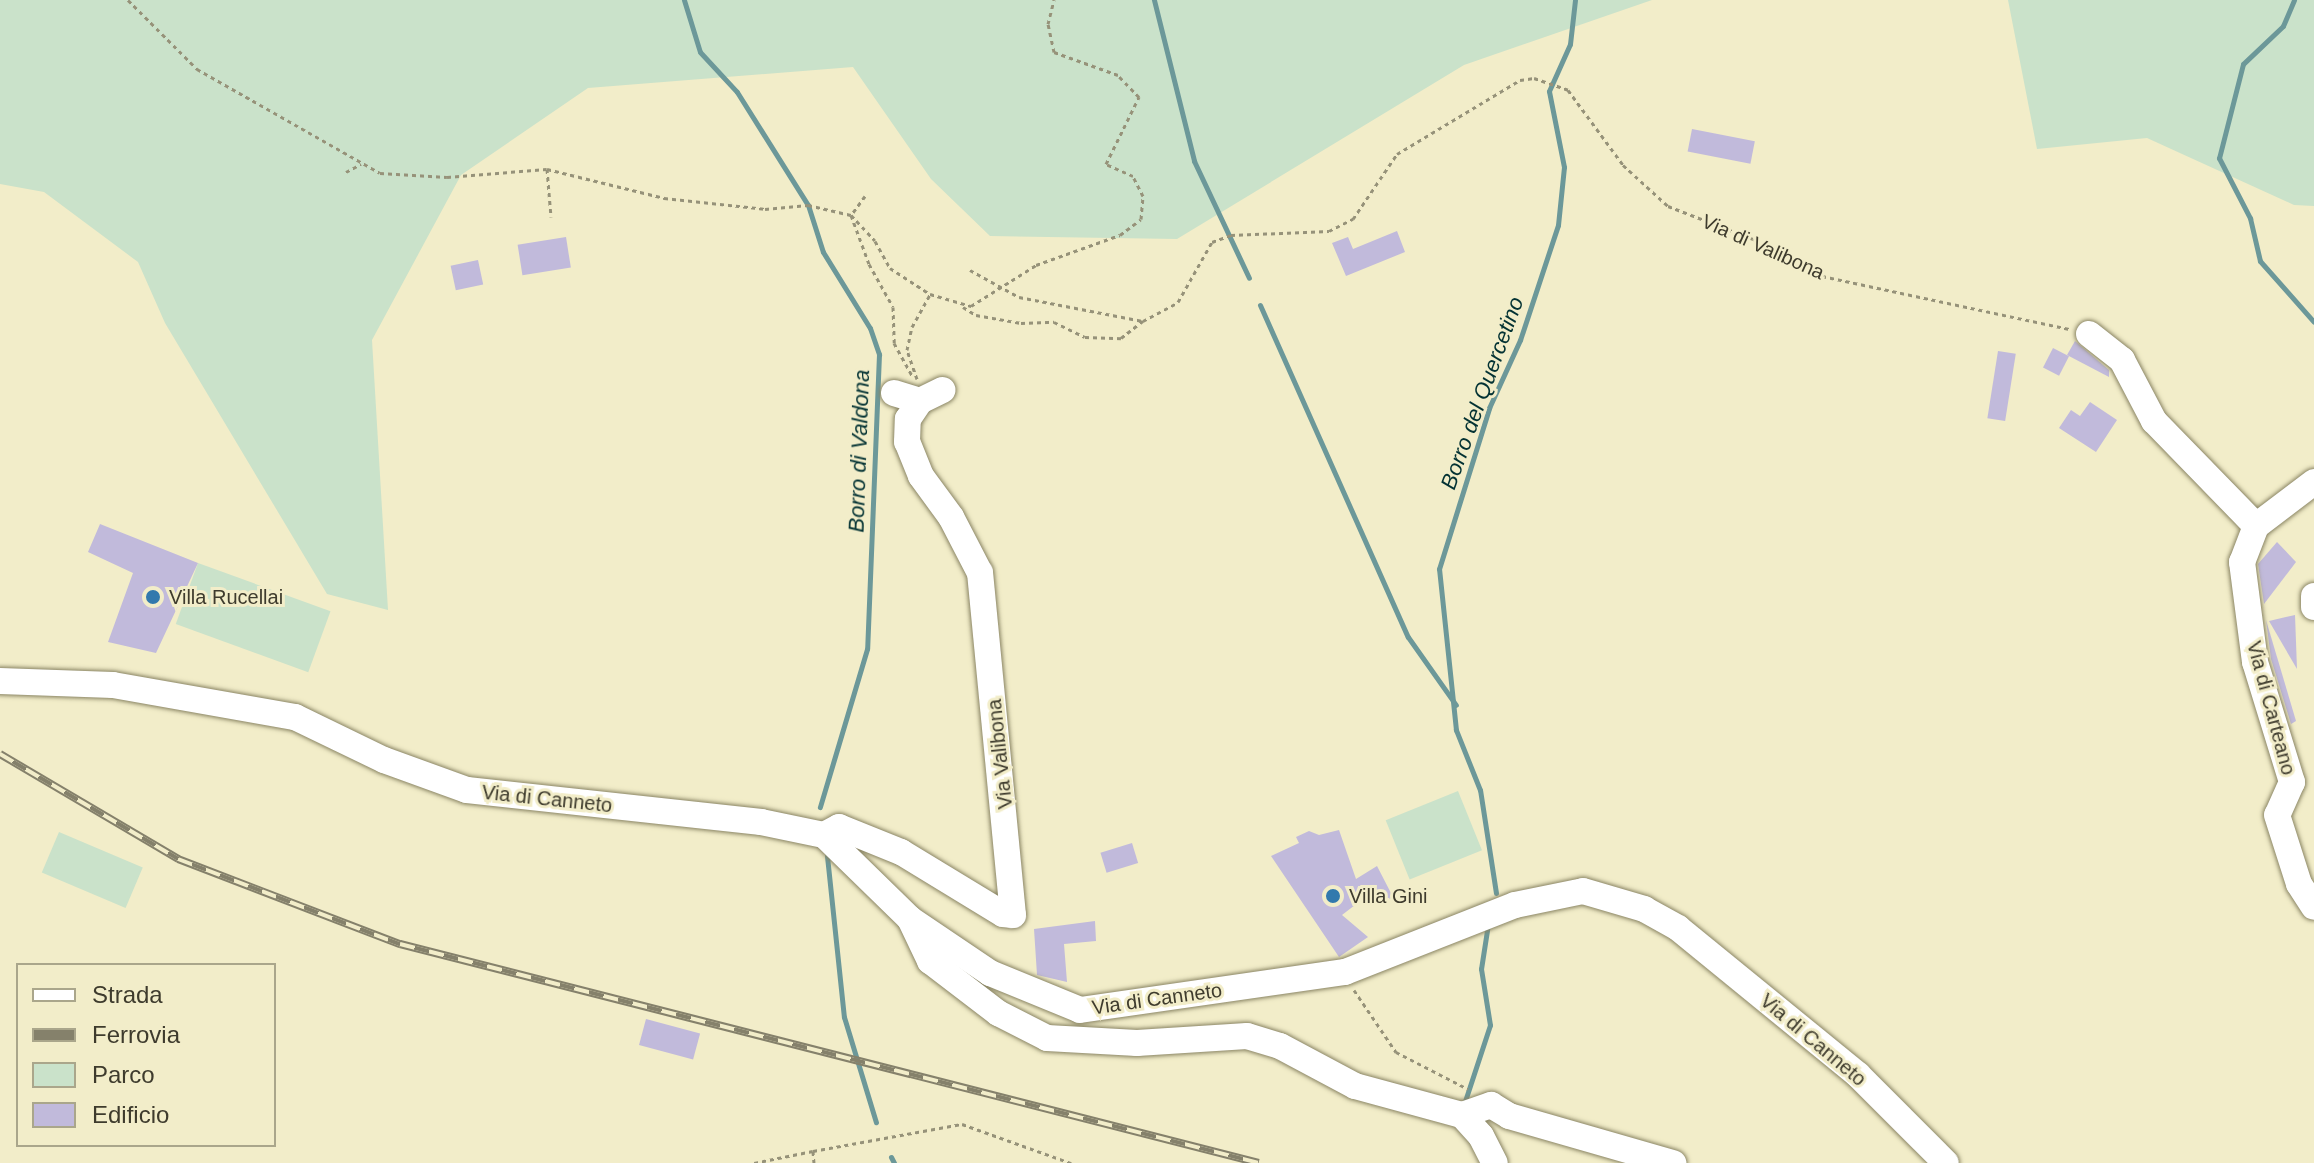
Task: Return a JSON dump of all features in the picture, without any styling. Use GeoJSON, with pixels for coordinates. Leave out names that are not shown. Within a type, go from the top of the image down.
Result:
{"type":"FeatureCollection","features":[{"type":"Feature","properties":{"kind":"street"},"geometry":{"type":"LineString","coordinates":[[2089,334],[2122,360],[2154,421],[2256,526],[2265,528],[2291,516],[2314,496]]}},
{"type":"Feature","properties":{"kind":"street"},"geometry":{"type":"LineString","coordinates":[[894,393],[929,397]]}},
{"type":"Feature","properties":{"kind":"street","name":"Via Valibona"},"geometry":{"type":"LineString","coordinates":[[824,835],[839,827],[901,852],[1003,914],[1013,915],[980,573],[951,517],[921,476],[907,442],[908,419],[929,397]]}},
{"type":"Feature","properties":{"kind":"street"},"geometry":{"type":"LineString","coordinates":[[2256,526],[2314,482]]}},
{"type":"Feature","properties":{"kind":"street","name":"Via di Carteano"},"geometry":{"type":"LineString","coordinates":[[2256,526],[2242,562],[2255,662],[2292,782],[2277,815],[2299,884],[2314,907]]}},
{"type":"Feature","properties":{"kind":"street"},"geometry":{"type":"LineString","coordinates":[[2314,596],[2314,607]]}},
{"type":"Feature","properties":{"kind":"street","name":"Via di Canneto"},"geometry":{"type":"LineString","coordinates":[[0,681],[113,685],[295,717],[384,760],[467,790],[761,822],[824,835],[910,919],[990,973],[1080,1010],[1345,972],[1515,905],[1583,891],[1644,909],[1678,928],[1858,1075],[1946,1163]]}},
{"type":"Feature","properties":{"kind":"street"},"geometry":{"type":"LineString","coordinates":[[910,919],[930,961],[998,1013],[1047,1038],[1137,1043],[1247,1036],[1280,1046],[1355,1086],[1462,1115],[1481,1136],[1495,1163]]}},
{"type":"Feature","properties":{"kind":"street"},"geometry":{"type":"LineString","coordinates":[[1462,1115],[1491,1105],[1509,1116],[1673,1163]]}},
{"type":"Feature","properties":{"kind":"path"},"geometry":{"type":"LineString","coordinates":[[128,0],[197,69],[361,164],[412,177],[547,169],[664,198],[765,209],[808,205],[851,215],[875,241],[890,268],[930,294],[976,315],[1021,323],[1054,322],[1085,337],[1121,338],[1143,321]]}},
{"type":"Feature","properties":{"kind":"path"},"geometry":{"type":"LineString","coordinates":[[959,305],[971,306],[999,286],[1068,251],[1120,235],[1141,219],[1143,196],[1133,176],[1106,164],[1139,97],[1118,75],[1054,52],[1048,24],[1054,0]]}},
{"type":"Feature","properties":{"kind":"path","name":"Via di Valibona"},"geometry":{"type":"LineString","coordinates":[[1143,321],[1178,302],[1212,242],[1231,235],[1329,231],[1353,219],[1397,154],[1520,80],[1534,78],[1568,90],[1623,165],[1668,206],[1753,239],[1822,276],[2089,334]]}},
{"type":"Feature","properties":{"kind":"path"},"geometry":{"type":"LineString","coordinates":[[346,172],[361,164]]}},
{"type":"Feature","properties":{"kind":"path"},"geometry":{"type":"LineString","coordinates":[[547,169],[551,217]]}},
{"type":"Feature","properties":{"kind":"path"},"geometry":{"type":"LineString","coordinates":[[851,215],[865,196]]}},
{"type":"Feature","properties":{"kind":"path"},"geometry":{"type":"LineString","coordinates":[[851,215],[869,264],[893,307],[894,343],[929,397]]}},
{"type":"Feature","properties":{"kind":"path"},"geometry":{"type":"LineString","coordinates":[[970,270],[1019,297],[1143,321]]}},
{"type":"Feature","properties":{"kind":"path"},"geometry":{"type":"LineString","coordinates":[[929,397],[907,350],[930,294]]}},
{"type":"Feature","properties":{"kind":"path"},"geometry":{"type":"LineString","coordinates":[[1345,972],[1396,1052],[1491,1105]]}},
{"type":"Feature","properties":{"kind":"path"},"geometry":{"type":"LineString","coordinates":[[754,1163],[962,1124],[1071,1163]]}},
{"type":"Feature","properties":{"kind":"path"},"geometry":{"type":"LineString","coordinates":[[813,1151],[814,1163]]}},
{"type":"Feature","properties":{"kind":"green space"},"geometry":{"type":"Polygon","coordinates":[[[0,0],[1652,0],[1464,65],[1177,239],[990,236],[931,179],[853,67],[588,88],[461,175],[372,340],[388,610],[327,594],[165,323],[138,262],[44,192],[0,184],[0,0]]]}},
{"type":"Feature","properties":{"kind":"green space"},"geometry":{"type":"Polygon","coordinates":[[[2008,0],[2314,0],[2314,206],[2294,205],[2147,138],[2037,149],[2008,0]]]}},
{"type":"Feature","properties":{"kind":"green space"},"geometry":{"type":"Polygon","coordinates":[[[198,563],[330,611],[308,672],[176,624],[198,563]]]}},
{"type":"Feature","properties":{"kind":"green space"},"geometry":{"type":"Polygon","coordinates":[[[1458,791],[1482,850],[1410,880],[1386,820],[1458,791]]]}},
{"type":"Feature","properties":{"kind":"green space"},"geometry":{"type":"Polygon","coordinates":[[[59,832],[143,868],[126,908],[42,873],[59,832]]]}},
{"type":"Feature","properties":{"kind":"building"},"geometry":{"type":"Polygon","coordinates":[[[1692,129],[1755,141],[1750,164],[1688,152],[1692,129]]]}},
{"type":"Feature","properties":{"kind":"building"},"geometry":{"type":"Polygon","coordinates":[[[1397,231],[1405,252],[1346,276],[1332,243],[1348,237],[1353,249],[1397,231]]]}},
{"type":"Feature","properties":{"kind":"building"},"geometry":{"type":"Polygon","coordinates":[[[566,237],[571,268],[522,275],[518,245],[566,237]]]}},
{"type":"Feature","properties":{"kind":"building"},"geometry":{"type":"Polygon","coordinates":[[[478,260],[483,284],[456,290],[451,266],[478,260]]]}},
{"type":"Feature","properties":{"kind":"building"},"geometry":{"type":"Polygon","coordinates":[[[2075,341],[2109,370],[2109,377],[2067,355],[2075,341]]]}},
{"type":"Feature","properties":{"kind":"building"},"geometry":{"type":"Polygon","coordinates":[[[2053,348],[2069,356],[2059,376],[2043,368],[2053,348]]]}},
{"type":"Feature","properties":{"kind":"building"},"geometry":{"type":"Polygon","coordinates":[[[1998,351],[2016,354],[2005,421],[1987,418],[1998,351]]]}},
{"type":"Feature","properties":{"kind":"building"},"geometry":{"type":"Polygon","coordinates":[[[2090,402],[2117,420],[2096,452],[2059,428],[2071,410],[2080,416],[2090,402]]]}},
{"type":"Feature","properties":{"kind":"building","name":"Villa Rucellai"},"geometry":{"type":"Polygon","coordinates":[[[100,524],[198,563],[156,653],[108,642],[133,573],[88,552],[100,524]]]}},
{"type":"Feature","properties":{"kind":"building"},"geometry":{"type":"Polygon","coordinates":[[[2277,542],[2296,562],[2264,604],[2258,564],[2277,542]]]}},
{"type":"Feature","properties":{"kind":"building"},"geometry":{"type":"Polygon","coordinates":[[[2295,615],[2297,669],[2269,621],[2295,615]]]}},
{"type":"Feature","properties":{"kind":"building"},"geometry":{"type":"Polygon","coordinates":[[[2266,620],[2296,721],[2291,724],[2271,659],[2266,620]]]}},
{"type":"Feature","properties":{"kind":"building","name":"Villa Gini"},"geometry":{"type":"Polygon","coordinates":[[[1339,830],[1356,879],[1377,866],[1393,897],[1381,904],[1372,892],[1342,915],[1368,937],[1339,957],[1271,856],[1299,843],[1296,837],[1309,831],[1319,835],[1339,830]]]}},
{"type":"Feature","properties":{"kind":"building"},"geometry":{"type":"Polygon","coordinates":[[[1132,843],[1138,863],[1107,873],[1100,853],[1132,843]]]}},
{"type":"Feature","properties":{"kind":"building"},"geometry":{"type":"Polygon","coordinates":[[[1095,921],[1096,941],[1064,944],[1067,982],[1037,975],[1034,929],[1095,921]]]}},
{"type":"Feature","properties":{"kind":"building"},"geometry":{"type":"Polygon","coordinates":[[[646,1019],[700,1033],[693,1060],[639,1045],[646,1019]]]}},
{"type":"Feature","properties":{"kind":"waterway","name":"Borro di Valdona"},"geometry":{"type":"LineString","coordinates":[[684,0],[700,52],[737,92],[808,205],[823,252],[870,328],[879,354],[867,649],[820,807]]}},
{"type":"Feature","properties":{"kind":"waterway"},"geometry":{"type":"LineString","coordinates":[[1154,0],[1194,161],[1249,278]]}},
{"type":"Feature","properties":{"kind":"waterway","name":"Borro del Quercetino"},"geometry":{"type":"LineString","coordinates":[[1496,893],[1480,790],[1456,730],[1439,569],[1489,408],[1520,340],[1558,225],[1564,167],[1549,91],[1570,44],[1575,0]]}},
{"type":"Feature","properties":{"kind":"waterway"},"geometry":{"type":"LineString","coordinates":[[2294,0],[2283,26],[2243,64],[2219,158],[2250,218],[2260,261],[2314,322]]}},
{"type":"Feature","properties":{"kind":"waterway"},"geometry":{"type":"LineString","coordinates":[[1260,305],[1408,637],[1456,705]]}},
{"type":"Feature","properties":{"kind":"waterway","name":"Borro di Valdona"},"geometry":{"type":"LineString","coordinates":[[827,856],[844,1017],[876,1122]]}},
{"type":"Feature","properties":{"kind":"waterway","name":"Borro del Quercetino"},"geometry":{"type":"LineString","coordinates":[[1465,1101],[1490,1025],[1481,969],[1488,924]]}},
{"type":"Feature","properties":{"kind":"waterway","name":"Borro di Valdona"},"geometry":{"type":"LineString","coordinates":[[891,1157],[894,1163]]}},
{"type":"Feature","properties":{"kind":"railway"},"geometry":{"type":"LineString","coordinates":[[0,754],[178,859],[400,944],[1259,1163]]}},
{"type":"Feature","properties":{"kind":"place","name":"Villa Rucellai"},"geometry":{"type":"Point","coordinates":[153,597]}},
{"type":"Feature","properties":{"kind":"place","name":"Villa Gini"},"geometry":{"type":"Point","coordinates":[1333,896]}}]}
